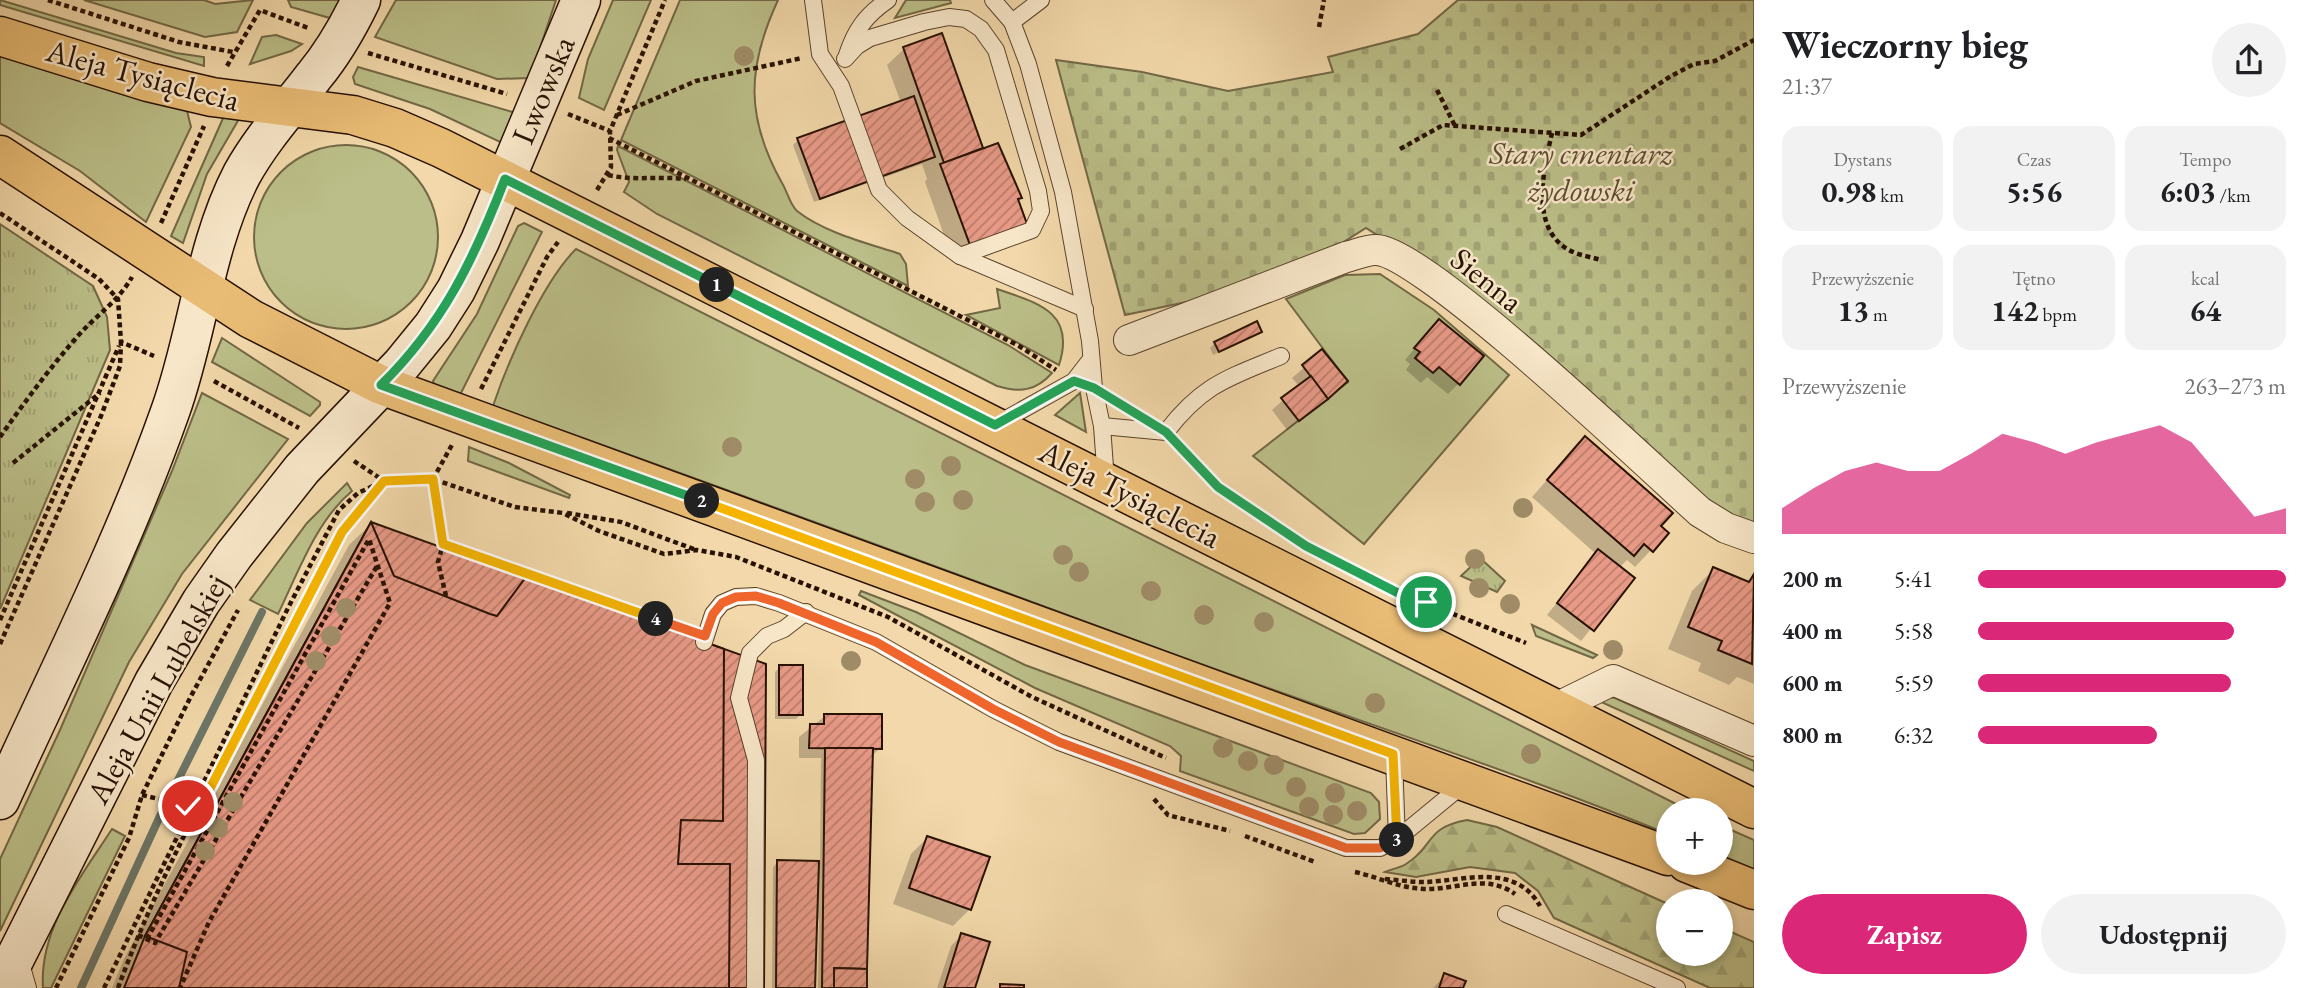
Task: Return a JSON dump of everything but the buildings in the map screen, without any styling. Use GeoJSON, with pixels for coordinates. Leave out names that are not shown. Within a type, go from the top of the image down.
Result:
{"type":"FeatureCollection","features":[{"type":"Feature","properties":{"kind":"main road"},"geometry":{"type":"LineString","coordinates":[[0,800],[155,452],[186,369],[204,289],[242,176],[288,108],[332,52],[361,0]]}},
{"type":"Feature","properties":{"kind":"main road","name":"Lwowska"},"geometry":{"type":"LineString","coordinates":[[381,385],[419,344],[446,307],[480,241],[581,0]]}},
{"type":"Feature","properties":{"kind":"main road","name":"Aleja Tysiąclecia"},"geometry":{"type":"LineString","coordinates":[[0,36],[149,82],[212,97],[353,115],[395,128],[505,179],[1754,809]]}},
{"type":"Feature","properties":{"kind":"main road"},"geometry":{"type":"LineString","coordinates":[[0,155],[251,320],[381,385],[1656,852]]}},
{"type":"Feature","properties":{"kind":"main road","name":"Aleja Unii Lubelskiej"},"geometry":{"type":"LineString","coordinates":[[0,988],[160,671],[201,602],[234,555],[302,469],[381,385]]}},
{"type":"Feature","properties":{"kind":"main road"},"geometry":{"type":"LineString","coordinates":[[1717,875],[1754,890]]}},
{"type":"Feature","properties":{"kind":"street","name":"Sienna"},"geometry":{"type":"LineString","coordinates":[[1129,340],[1346,257],[1377,250],[1409,263],[1473,312],[1700,512],[1726,528],[1754,538]]}},
{"type":"Feature","properties":{"kind":"street"},"geometry":{"type":"LineString","coordinates":[[1554,709],[1613,680],[1754,741]]}},
{"type":"Feature","properties":{"kind":"lane"},"geometry":{"type":"LineString","coordinates":[[813,0],[820,54],[841,86],[879,190],[906,218],[960,257],[1085,309]]}},
{"type":"Feature","properties":{"kind":"lane"},"geometry":{"type":"LineString","coordinates":[[841,86],[845,59],[854,34],[870,12],[888,0]]}},
{"type":"Feature","properties":{"kind":"lane"},"geometry":{"type":"LineString","coordinates":[[993,0],[1012,22],[1028,64],[1063,192],[1085,309],[1102,426],[1105,481]]}},
{"type":"Feature","properties":{"kind":"lane"},"geometry":{"type":"LineString","coordinates":[[1012,22],[1041,0]]}},
{"type":"Feature","properties":{"kind":"lane"},"geometry":{"type":"LineString","coordinates":[[845,59],[857,46],[870,38],[949,17],[965,19],[981,29],[996,50],[1038,191],[1041,211],[1032,230],[960,257]]}},
{"type":"Feature","properties":{"kind":"lane"},"geometry":{"type":"LineString","coordinates":[[1102,426],[1166,432],[1189,402],[1219,382],[1281,356]]}},
{"type":"Feature","properties":{"kind":"lane"},"geometry":{"type":"LineString","coordinates":[[995,425],[1074,381],[1091,359]]}},
{"type":"Feature","properties":{"kind":"lane"},"geometry":{"type":"LineString","coordinates":[[704,639],[713,614],[722,603],[736,597],[756,596],[806,612],[869,638],[993,709],[1104,760],[1346,848],[1380,848],[1397,839],[1466,781]]}},
{"type":"Feature","properties":{"kind":"lane"},"geometry":{"type":"LineString","coordinates":[[755,988],[756,760],[739,698],[750,653],[767,636],[784,629],[806,612]]}},
{"type":"Feature","properties":{"kind":"lane"},"geometry":{"type":"LineString","coordinates":[[1393,754],[1397,839]]}},
{"type":"Feature","properties":{"kind":"lane"},"geometry":{"type":"LineString","coordinates":[[1506,914],[1677,988]]}},
{"type":"Feature","properties":{"kind":"lane"},"geometry":{"type":"LineString","coordinates":[[18,951],[28,988]]}},
{"type":"Feature","properties":{"kind":"path"},"geometry":{"type":"LineString","coordinates":[[48,0],[179,42],[233,52]]}},
{"type":"Feature","properties":{"kind":"path"},"geometry":{"type":"LineString","coordinates":[[665,0],[610,131],[611,167],[607,177],[626,180],[644,177],[691,180]]}},
{"type":"Feature","properties":{"kind":"path"},"geometry":{"type":"LineString","coordinates":[[1319,27],[1324,0]]}},
{"type":"Feature","properties":{"kind":"path"},"geometry":{"type":"LineString","coordinates":[[226,68],[233,52],[247,37],[260,10],[319,32]]}},
{"type":"Feature","properties":{"kind":"path"},"geometry":{"type":"LineString","coordinates":[[1399,149],[1443,125],[1581,135],[1671,76],[1694,64],[1715,61],[1754,40]]}},
{"type":"Feature","properties":{"kind":"path"},"geometry":{"type":"LineString","coordinates":[[366,52],[492,92],[513,95]]}},
{"type":"Feature","properties":{"kind":"path"},"geometry":{"type":"LineString","coordinates":[[617,115],[696,81],[820,54]]}},
{"type":"Feature","properties":{"kind":"path"},"geometry":{"type":"LineString","coordinates":[[1437,90],[1454,126]]}},
{"type":"Feature","properties":{"kind":"path"},"geometry":{"type":"LineString","coordinates":[[579,119],[610,131]]}},
{"type":"Feature","properties":{"kind":"path"},"geometry":{"type":"LineString","coordinates":[[158,230],[203,131],[204,122]]}},
{"type":"Feature","properties":{"kind":"path"},"geometry":{"type":"LineString","coordinates":[[1552,133],[1541,183],[1542,207],[1555,236],[1568,250],[1601,260]]}},
{"type":"Feature","properties":{"kind":"path"},"geometry":{"type":"LineString","coordinates":[[609,138],[1020,346],[1074,381]]}},
{"type":"Feature","properties":{"kind":"path"},"geometry":{"type":"LineString","coordinates":[[0,213],[99,279],[118,299],[121,342],[120,366],[101,416],[0,644]]}},
{"type":"Feature","properties":{"kind":"path"},"geometry":{"type":"LineString","coordinates":[[476,400],[547,257],[559,240]]}},
{"type":"Feature","properties":{"kind":"path"},"geometry":{"type":"LineString","coordinates":[[0,437],[39,382],[79,335],[118,299],[129,282]]}},
{"type":"Feature","properties":{"kind":"path"},"geometry":{"type":"LineString","coordinates":[[121,342],[147,353]]}},
{"type":"Feature","properties":{"kind":"path"},"geometry":{"type":"LineString","coordinates":[[0,620],[121,342]]}},
{"type":"Feature","properties":{"kind":"path"},"geometry":{"type":"LineString","coordinates":[[208,377],[299,428]]}},
{"type":"Feature","properties":{"kind":"path"},"geometry":{"type":"LineString","coordinates":[[13,463],[100,392]]}},
{"type":"Feature","properties":{"kind":"path"},"geometry":{"type":"LineString","coordinates":[[1166,432],[1218,487],[1306,546]]}},
{"type":"Feature","properties":{"kind":"path"},"geometry":{"type":"LineString","coordinates":[[446,596],[438,562],[443,544],[433,479],[454,441]]}},
{"type":"Feature","properties":{"kind":"path"},"geometry":{"type":"LineString","coordinates":[[351,458],[384,481]]}},
{"type":"Feature","properties":{"kind":"path"},"geometry":{"type":"LineString","coordinates":[[349,470],[357,463]]}},
{"type":"Feature","properties":{"kind":"path"},"geometry":{"type":"LineString","coordinates":[[104,988],[190,807],[339,510],[358,493],[384,481],[433,479]]}},
{"type":"Feature","properties":{"kind":"path"},"geometry":{"type":"LineString","coordinates":[[118,988],[138,935],[200,808],[342,532],[384,481]]}},
{"type":"Feature","properties":{"kind":"path"},"geometry":{"type":"LineString","coordinates":[[563,513],[621,522],[697,550]]}},
{"type":"Feature","properties":{"kind":"path"},"geometry":{"type":"LineString","coordinates":[[147,939],[369,539],[390,603],[209,922],[181,988]]}},
{"type":"Feature","properties":{"kind":"path"},"geometry":{"type":"LineString","coordinates":[[443,544],[704,639]]}},
{"type":"Feature","properties":{"kind":"path"},"geometry":{"type":"LineString","coordinates":[[138,935],[155,943],[377,565]]}},
{"type":"Feature","properties":{"kind":"path"},"geometry":{"type":"LineString","coordinates":[[1404,596],[1441,607],[1526,643]]}},
{"type":"Feature","properties":{"kind":"path"},"geometry":{"type":"LineString","coordinates":[[56,988],[129,838],[142,795],[191,696],[245,599]]}},
{"type":"Feature","properties":{"kind":"path"},"geometry":{"type":"LineString","coordinates":[[1156,791],[1155,801],[1162,811],[1205,825]]}},
{"type":"Feature","properties":{"kind":"path"},"geometry":{"type":"LineString","coordinates":[[142,795],[200,808]]}},
{"type":"Feature","properties":{"kind":"path"},"geometry":{"type":"LineString","coordinates":[[1539,928],[1526,901],[1497,884],[1477,882],[1426,889],[1399,886],[1377,878],[1424,882],[1489,875],[1509,880],[1534,896],[1556,934]]}},
{"type":"Feature","properties":{"kind":"green space"},"geometry":{"type":"Polygon","coordinates":[[[0,0],[176,53],[204,57],[204,66],[0,5],[0,0]]]}},
{"type":"Feature","properties":{"kind":"green space"},"geometry":{"type":"Polygon","coordinates":[[[84,0],[204,0],[215,4],[253,0],[237,32],[205,37],[84,0]]]}},
{"type":"Feature","properties":{"kind":"green space"},"geometry":{"type":"Polygon","coordinates":[[[288,0],[345,0],[330,18],[291,7],[288,0]]]}},
{"type":"Feature","properties":{"kind":"green space"},"geometry":{"type":"Polygon","coordinates":[[[396,0],[556,0],[530,78],[497,79],[375,37],[396,0]]]}},
{"type":"Feature","properties":{"kind":"green space"},"geometry":{"type":"Polygon","coordinates":[[[613,0],[651,0],[604,110],[579,98],[588,59],[613,0]]]}},
{"type":"Feature","properties":{"kind":"green space"},"geometry":{"type":"Polygon","coordinates":[[[680,0],[778,0],[760,48],[754,92],[761,136],[770,159],[797,211],[833,231],[900,254],[906,264],[908,286],[621,140],[680,0]]]}},
{"type":"Feature","properties":{"kind":"green space"},"geometry":{"type":"Polygon","coordinates":[[[906,0],[950,0],[951,3],[895,18],[906,0]]]}},
{"type":"Feature","properties":{"kind":"green space","name":"Stary cmentarz żydowski"},"geometry":{"type":"Polygon","coordinates":[[[1458,0],[1754,0],[1754,525],[1729,517],[1418,261],[1366,228],[1318,258],[1191,301],[1125,315],[1056,60],[1142,72],[1228,91],[1333,72],[1328,57],[1418,34],[1458,0]]]}},
{"type":"Feature","properties":{"kind":"green space"},"geometry":{"type":"Polygon","coordinates":[[[276,35],[302,44],[291,51],[250,64],[262,37],[276,35]]]}},
{"type":"Feature","properties":{"kind":"green space"},"geometry":{"type":"Polygon","coordinates":[[[0,52],[186,107],[191,127],[146,222],[80,171],[0,123],[0,52]]]}},
{"type":"Feature","properties":{"kind":"green space"},"geometry":{"type":"Polygon","coordinates":[[[358,67],[516,113],[504,140],[500,142],[430,109],[355,84],[353,77],[358,67]]]}},
{"type":"Feature","properties":{"kind":"green space"},"geometry":{"type":"Polygon","coordinates":[[[224,116],[239,119],[207,174],[183,243],[171,236],[224,116]]]}},
{"type":"Feature","properties":{"kind":"green space"},"geometry":{"type":"Polygon","coordinates":[[[346,145],[381,152],[411,172],[431,202],[438,237],[431,272],[411,302],[381,322],[346,329],[311,322],[281,302],[261,272],[254,237],[261,202],[281,172],[311,152],[346,145]]]}},
{"type":"Feature","properties":{"kind":"green space"},"geometry":{"type":"Polygon","coordinates":[[[618,146],[1008,345],[1052,373],[1040,384],[1027,389],[997,386],[657,214],[624,192],[629,182],[617,150],[618,146]]]}},
{"type":"Feature","properties":{"kind":"green space"},"geometry":{"type":"Polygon","coordinates":[[[524,223],[542,232],[460,395],[434,384],[433,381],[477,314],[518,226],[524,223]]]}},
{"type":"Feature","properties":{"kind":"green space"},"geometry":{"type":"Polygon","coordinates":[[[0,224],[93,286],[107,317],[110,350],[0,609],[0,224]]]}},
{"type":"Feature","properties":{"kind":"green space"},"geometry":{"type":"Polygon","coordinates":[[[576,249],[1664,798],[1656,798],[1656,829],[1490,766],[1190,660],[493,406],[517,345],[539,301],[576,249]]]}},
{"type":"Feature","properties":{"kind":"green space"},"geometry":{"type":"Polygon","coordinates":[[[1380,274],[1434,310],[1509,375],[1364,544],[1253,456],[1348,382],[1286,299],[1345,275],[1380,274]]]}},
{"type":"Feature","properties":{"kind":"green space"},"geometry":{"type":"Polygon","coordinates":[[[997,289],[1039,305],[1058,321],[1063,347],[1059,365],[966,315],[1000,308],[997,289]]]}},
{"type":"Feature","properties":{"kind":"green space"},"geometry":{"type":"Polygon","coordinates":[[[222,338],[320,402],[320,405],[310,416],[212,362],[222,338]]]}},
{"type":"Feature","properties":{"kind":"green space"},"geometry":{"type":"Polygon","coordinates":[[[202,393],[288,439],[182,574],[129,662],[0,931],[0,859],[60,730],[172,471],[202,393]]]}},
{"type":"Feature","properties":{"kind":"green space"},"geometry":{"type":"Polygon","coordinates":[[[1080,393],[1086,432],[1055,415],[1080,393]]]}},
{"type":"Feature","properties":{"kind":"green space"},"geometry":{"type":"Polygon","coordinates":[[[469,447],[509,463],[570,495],[569,498],[468,461],[469,447]]]}},
{"type":"Feature","properties":{"kind":"green space"},"geometry":{"type":"Polygon","coordinates":[[[347,483],[352,491],[339,503],[318,532],[278,614],[250,600],[307,523],[347,483]]]}},
{"type":"Feature","properties":{"kind":"green space"},"geometry":{"type":"Polygon","coordinates":[[[1480,558],[1505,581],[1497,592],[1461,576],[1480,558]]]}},
{"type":"Feature","properties":{"kind":"green space"},"geometry":{"type":"Polygon","coordinates":[[[861,591],[916,612],[1025,665],[1371,793],[1379,802],[1380,819],[1365,833],[1354,834],[1180,771],[1181,756],[1170,746],[1035,688],[859,595],[861,591]]]}},
{"type":"Feature","properties":{"kind":"green space"},"geometry":{"type":"Polygon","coordinates":[[[1532,625],[1597,655],[1593,658],[1536,636],[1532,625]]]}},
{"type":"Feature","properties":{"kind":"green space"},"geometry":{"type":"Polygon","coordinates":[[[1601,696],[1615,698],[1754,761],[1754,771],[1599,701],[1601,696]]]}},
{"type":"Feature","properties":{"kind":"green space"},"geometry":{"type":"Polygon","coordinates":[[[1467,820],[1497,827],[1656,899],[1656,964],[1554,918],[1538,891],[1515,873],[1470,867],[1416,877],[1385,872],[1404,865],[1422,851],[1436,833],[1453,823],[1467,820]]]}},
{"type":"Feature","properties":{"kind":"green space"},"geometry":{"type":"Polygon","coordinates":[[[112,829],[125,836],[51,988],[43,988],[44,966],[55,924],[75,885],[112,829]]]}},
{"type":"Feature","properties":{"kind":"green space"},"geometry":{"type":"Polygon","coordinates":[[[1733,831],[1754,840],[1754,869],[1733,860],[1733,831]]]}},
{"type":"Feature","properties":{"kind":"green space"},"geometry":{"type":"Polygon","coordinates":[[[1733,933],[1754,942],[1754,988],[1710,988],[1661,966],[1733,966],[1733,933]]]}},
{"type":"Feature","properties":{"kind":"waterway"},"geometry":{"type":"LineString","coordinates":[[81,988],[160,816],[262,612]]}},
{"type":"Feature","properties":{"kind":"route"},"geometry":{"type":"LineString","coordinates":[[188,806],[200,808],[238,730],[351,518],[384,481],[433,479],[443,544],[705,636],[713,614],[722,603],[736,597],[756,596],[779,603],[862,635],[993,709],[1059,742],[1104,760],[1346,848],[1380,848],[1397,839],[1393,754],[381,385],[419,344],[446,307],[480,241],[505,179],[995,425],[1074,381],[1094,388],[1166,432],[1218,487],[1306,546],[1360,571],[1404,596],[1426,602]]}}]}
